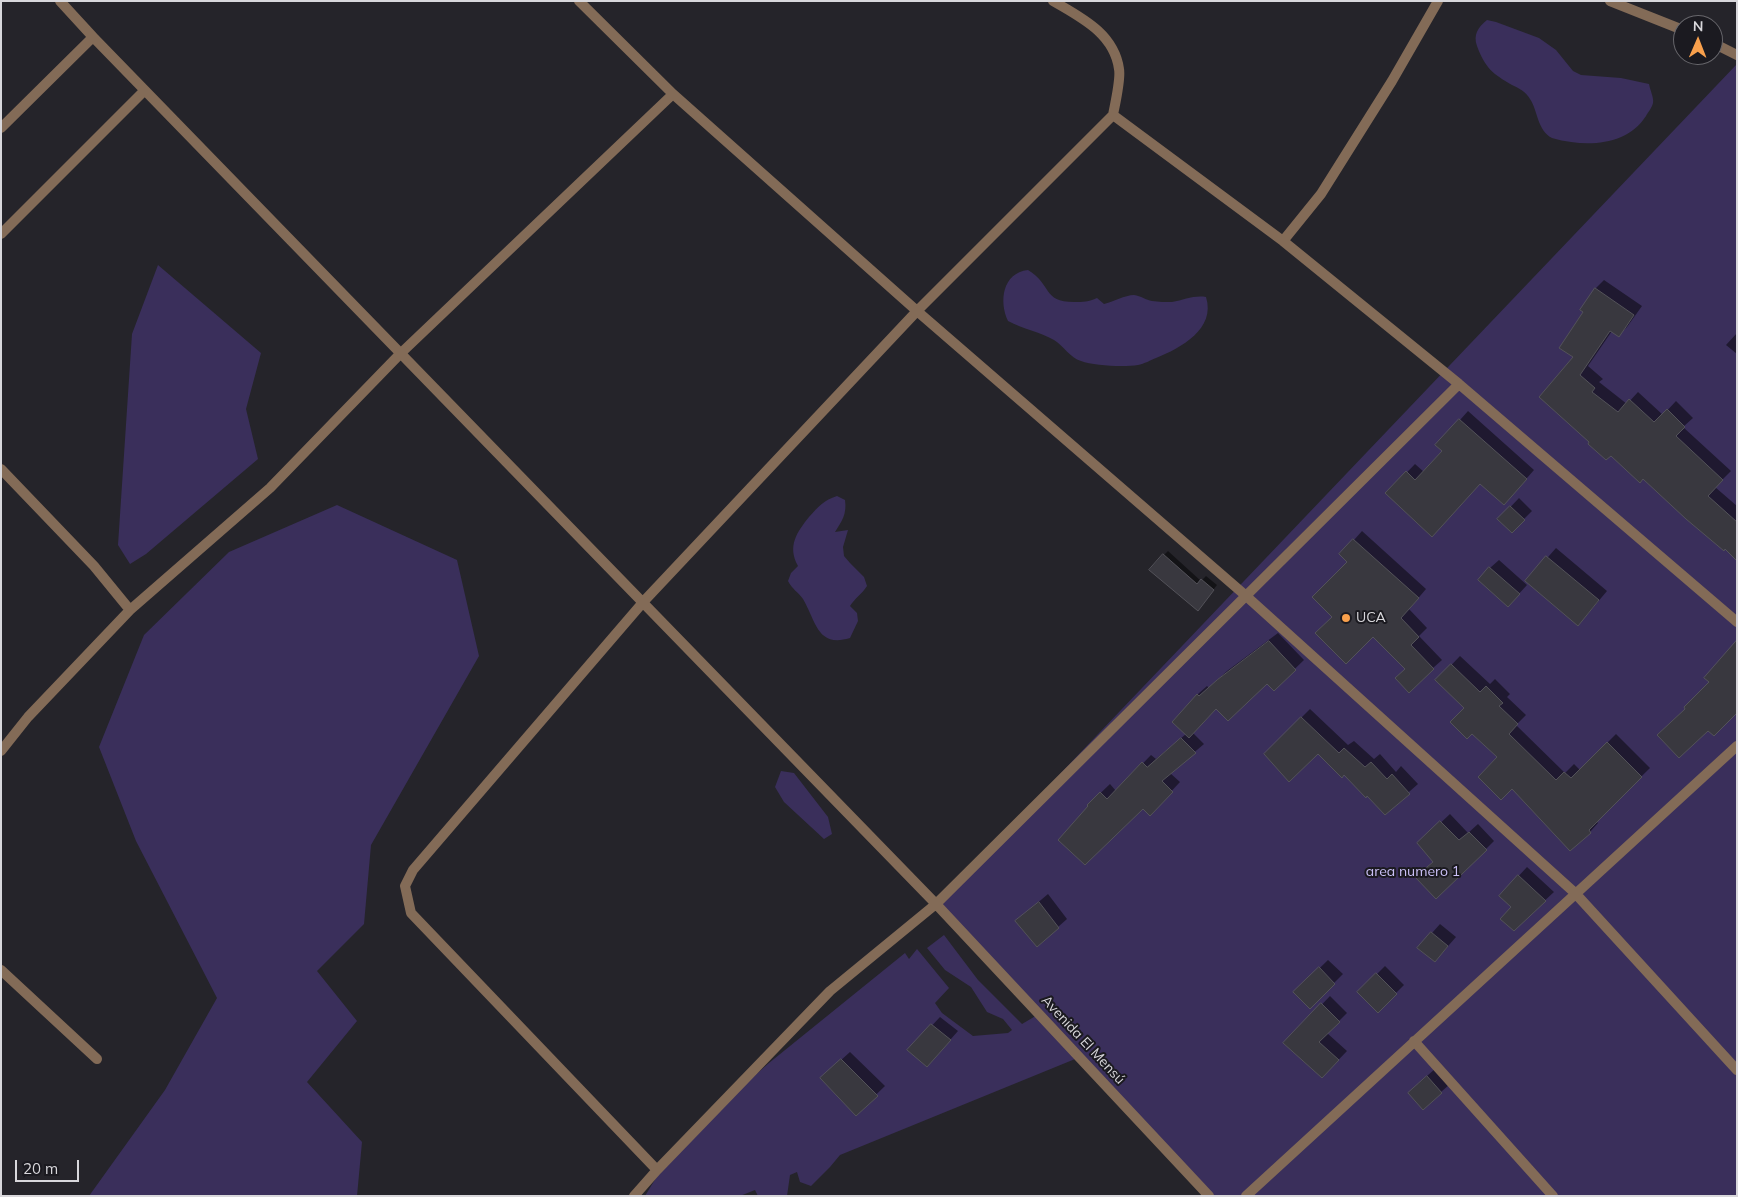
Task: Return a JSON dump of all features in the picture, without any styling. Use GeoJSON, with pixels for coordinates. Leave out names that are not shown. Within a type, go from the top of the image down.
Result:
{"type":"FeatureCollection","features":[{"type":"Feature","properties":{"kind":"street","name":"Avenida El Mensú"},"geometry":{"type":"LineString","coordinates":[[60,1],[144,91],[936,904],[1209,1196]]}},
{"type":"Feature","properties":{"kind":"street"},"geometry":{"type":"LineString","coordinates":[[580,1],[673,94],[917,311],[1245,596],[1576,893],[1737,1070]]}},
{"type":"Feature","properties":{"kind":"street"},"geometry":{"type":"LineString","coordinates":[[657,1170],[411,913],[405,886],[413,870],[642,603],[917,311],[1113,115],[1120,69],[1111,45],[1091,23],[1053,1]]}},
{"type":"Feature","properties":{"kind":"street"},"geometry":{"type":"LineString","coordinates":[[1283,241],[1321,194],[1392,81],[1438,1]]}},
{"type":"Feature","properties":{"kind":"street"},"geometry":{"type":"LineString","coordinates":[[1610,1],[1673,26]]}},
{"type":"Feature","properties":{"kind":"street"},"geometry":{"type":"LineString","coordinates":[[1,128],[92,37]]}},
{"type":"Feature","properties":{"kind":"street"},"geometry":{"type":"LineString","coordinates":[[1723,48],[1737,55]]}},
{"type":"Feature","properties":{"kind":"street"},"geometry":{"type":"LineString","coordinates":[[1,234],[144,91]]}},
{"type":"Feature","properties":{"kind":"street"},"geometry":{"type":"LineString","coordinates":[[1,751],[28,717],[130,610],[270,488],[400,354],[673,94]]}},
{"type":"Feature","properties":{"kind":"street"},"geometry":{"type":"LineString","coordinates":[[1113,115],[1283,241],[1459,384],[1737,622]]}},
{"type":"Feature","properties":{"kind":"street"},"geometry":{"type":"LineString","coordinates":[[634,1196],[830,991],[936,904],[1459,384]]}},
{"type":"Feature","properties":{"kind":"street"},"geometry":{"type":"LineString","coordinates":[[1,469],[94,566],[130,610]]}},
{"type":"Feature","properties":{"kind":"street"},"geometry":{"type":"LineString","coordinates":[[1246,1196],[1737,746]]}},
{"type":"Feature","properties":{"kind":"street"},"geometry":{"type":"LineString","coordinates":[[1,970],[97,1059]]}},
{"type":"Feature","properties":{"kind":"street"},"geometry":{"type":"LineString","coordinates":[[1414,1041],[1553,1196]]}},
{"type":"Feature","properties":{"kind":"green space"},"geometry":{"type":"Polygon","coordinates":[[[1487,20],[1539,38],[1556,50],[1573,71],[1581,75],[1621,78],[1649,84],[1653,99],[1652,107],[1631,131],[1613,140],[1582,143],[1552,138],[1543,130],[1533,104],[1526,94],[1495,74],[1483,60],[1477,46],[1476,35],[1481,25],[1487,20]]]}},
{"type":"Feature","properties":{"kind":"green space","name":"area numero 1"},"geometry":{"type":"Polygon","coordinates":[[[1737,64],[1737,1196],[1209,1196],[1080,1057],[840,1155],[811,1186],[800,1182],[797,1172],[790,1175],[787,1196],[758,1196],[755,1190],[740,1196],[645,1196],[676,1145],[769,1063],[905,953],[909,959],[917,949],[949,988],[935,1003],[942,1013],[973,1036],[1008,1033],[1012,1030],[1003,1019],[987,1012],[971,987],[945,970],[927,948],[944,935],[978,980],[1022,1024],[1039,1014],[936,904],[1737,64]]]}},
{"type":"Feature","properties":{"kind":"green space"},"geometry":{"type":"Polygon","coordinates":[[[158,265],[261,353],[246,409],[258,459],[146,554],[130,564],[118,545],[132,334],[158,265]]]}},
{"type":"Feature","properties":{"kind":"green space"},"geometry":{"type":"Polygon","coordinates":[[[1028,270],[1036,275],[1052,296],[1064,301],[1083,302],[1097,298],[1104,304],[1134,295],[1162,302],[1206,297],[1208,308],[1206,319],[1194,336],[1185,343],[1143,364],[1118,366],[1087,363],[1074,357],[1054,340],[1008,321],[1005,313],[1004,297],[1008,282],[1019,272],[1028,270]]]}},
{"type":"Feature","properties":{"kind":"green space"},"geometry":{"type":"Polygon","coordinates":[[[837,496],[845,500],[845,513],[835,532],[848,530],[843,547],[844,556],[864,577],[867,586],[850,606],[857,613],[858,621],[850,638],[839,640],[824,636],[815,624],[803,599],[788,581],[791,573],[798,566],[793,552],[797,534],[818,507],[837,496]]]}},
{"type":"Feature","properties":{"kind":"green space"},"geometry":{"type":"Polygon","coordinates":[[[337,505],[457,560],[479,656],[371,845],[364,924],[317,971],[357,1021],[307,1082],[362,1142],[357,1196],[89,1196],[165,1090],[217,998],[136,841],[99,747],[144,635],[229,552],[337,505]]]}},
{"type":"Feature","properties":{"kind":"green space"},"geometry":{"type":"Polygon","coordinates":[[[781,771],[794,773],[828,817],[832,834],[824,839],[784,802],[775,787],[781,771]]]}},
{"type":"Feature","properties":{"kind":"building"},"geometry":{"type":"Polygon","coordinates":[[[1595,288],[1634,315],[1619,337],[1610,331],[1580,375],[1595,388],[1592,392],[1618,412],[1629,399],[1654,422],[1667,409],[1685,427],[1676,436],[1723,480],[1708,496],[1737,522],[1737,561],[1725,549],[1724,551],[1686,519],[1643,479],[1640,483],[1611,456],[1606,460],[1539,397],[1573,357],[1559,348],[1583,312],[1580,310],[1595,288]]]}},
{"type":"Feature","properties":{"kind":"building"},"geometry":{"type":"Polygon","coordinates":[[[1459,419],[1527,479],[1504,505],[1480,484],[1432,537],[1385,493],[1406,471],[1415,480],[1442,451],[1435,445],[1459,419]]]}},
{"type":"Feature","properties":{"kind":"building"},"geometry":{"type":"Polygon","coordinates":[[[1510,506],[1525,520],[1512,533],[1497,519],[1510,506]]]}},
{"type":"Feature","properties":{"kind":"building"},"geometry":{"type":"Polygon","coordinates":[[[1353,539],[1419,598],[1401,618],[1419,637],[1411,645],[1434,669],[1409,693],[1395,678],[1405,669],[1373,637],[1346,664],[1315,633],[1332,617],[1312,597],[1347,562],[1339,554],[1353,539]]]}},
{"type":"Feature","properties":{"kind":"building"},"geometry":{"type":"Polygon","coordinates":[[[1163,554],[1197,584],[1201,579],[1214,590],[1198,611],[1149,570],[1163,554]]]}},
{"type":"Feature","properties":{"kind":"building"},"geometry":{"type":"Polygon","coordinates":[[[1546,556],[1599,600],[1578,626],[1525,581],[1546,556]]]}},
{"type":"Feature","properties":{"kind":"building"},"geometry":{"type":"Polygon","coordinates":[[[1489,567],[1520,594],[1508,607],[1478,580],[1489,567]]]}},
{"type":"Feature","properties":{"kind":"building"},"geometry":{"type":"Polygon","coordinates":[[[1737,640],[1737,713],[1714,736],[1708,731],[1679,758],[1657,735],[1685,709],[1684,707],[1709,682],[1704,678],[1737,640]]]}},
{"type":"Feature","properties":{"kind":"building"},"geometry":{"type":"Polygon","coordinates":[[[1269,641],[1296,670],[1274,691],[1267,684],[1228,721],[1216,709],[1189,738],[1172,722],[1197,694],[1199,696],[1269,641]]]}},
{"type":"Feature","properties":{"kind":"building"},"geometry":{"type":"Polygon","coordinates":[[[1451,664],[1480,692],[1486,686],[1503,703],[1499,706],[1518,724],[1509,734],[1556,780],[1564,772],[1571,778],[1607,742],[1642,777],[1589,830],[1591,833],[1570,851],[1512,789],[1501,800],[1478,777],[1497,757],[1472,734],[1467,739],[1450,722],[1464,708],[1435,680],[1451,664]]]}},
{"type":"Feature","properties":{"kind":"building"},"geometry":{"type":"Polygon","coordinates":[[[1301,717],[1339,753],[1344,748],[1365,767],[1371,762],[1387,779],[1392,774],[1410,794],[1385,815],[1344,775],[1342,778],[1318,754],[1289,782],[1264,754],[1301,717]]]}},
{"type":"Feature","properties":{"kind":"building"},"geometry":{"type":"Polygon","coordinates":[[[1181,738],[1196,753],[1162,781],[1173,792],[1150,816],[1143,809],[1085,865],[1058,840],[1100,792],[1107,799],[1142,762],[1147,767],[1181,738]]]}},
{"type":"Feature","properties":{"kind":"building"},"geometry":{"type":"Polygon","coordinates":[[[1440,821],[1459,840],[1469,832],[1487,850],[1436,899],[1415,877],[1433,862],[1417,843],[1440,821]]]}},
{"type":"Feature","properties":{"kind":"building"},"geometry":{"type":"Polygon","coordinates":[[[1518,875],[1546,901],[1514,931],[1500,919],[1511,907],[1499,896],[1518,875]]]}},
{"type":"Feature","properties":{"kind":"building"},"geometry":{"type":"Polygon","coordinates":[[[1039,902],[1059,928],[1037,947],[1015,921],[1039,902]]]}},
{"type":"Feature","properties":{"kind":"building"},"geometry":{"type":"Polygon","coordinates":[[[1431,932],[1448,946],[1435,962],[1417,948],[1431,932]]]}},
{"type":"Feature","properties":{"kind":"building"},"geometry":{"type":"Polygon","coordinates":[[[1319,967],[1335,984],[1310,1009],[1293,992],[1319,967]]]}},
{"type":"Feature","properties":{"kind":"building"},"geometry":{"type":"Polygon","coordinates":[[[1376,973],[1397,994],[1378,1013],[1357,992],[1376,973]]]}},
{"type":"Feature","properties":{"kind":"building"},"geometry":{"type":"Polygon","coordinates":[[[1321,1003],[1340,1022],[1319,1042],[1339,1060],[1322,1078],[1283,1043],[1321,1003]]]}},
{"type":"Feature","properties":{"kind":"building"},"geometry":{"type":"Polygon","coordinates":[[[931,1024],[951,1040],[927,1067],[907,1050],[931,1024]]]}},
{"type":"Feature","properties":{"kind":"building"},"geometry":{"type":"Polygon","coordinates":[[[841,1059],[878,1096],[856,1116],[820,1078],[841,1059]]]}},
{"type":"Feature","properties":{"kind":"building"},"geometry":{"type":"Polygon","coordinates":[[[1427,1076],[1442,1093],[1423,1110],[1408,1093],[1427,1076]]]}},
{"type":"Feature","properties":{"kind":"place","name":"UCA"},"geometry":{"type":"Point","coordinates":[1346,618]}}]}
